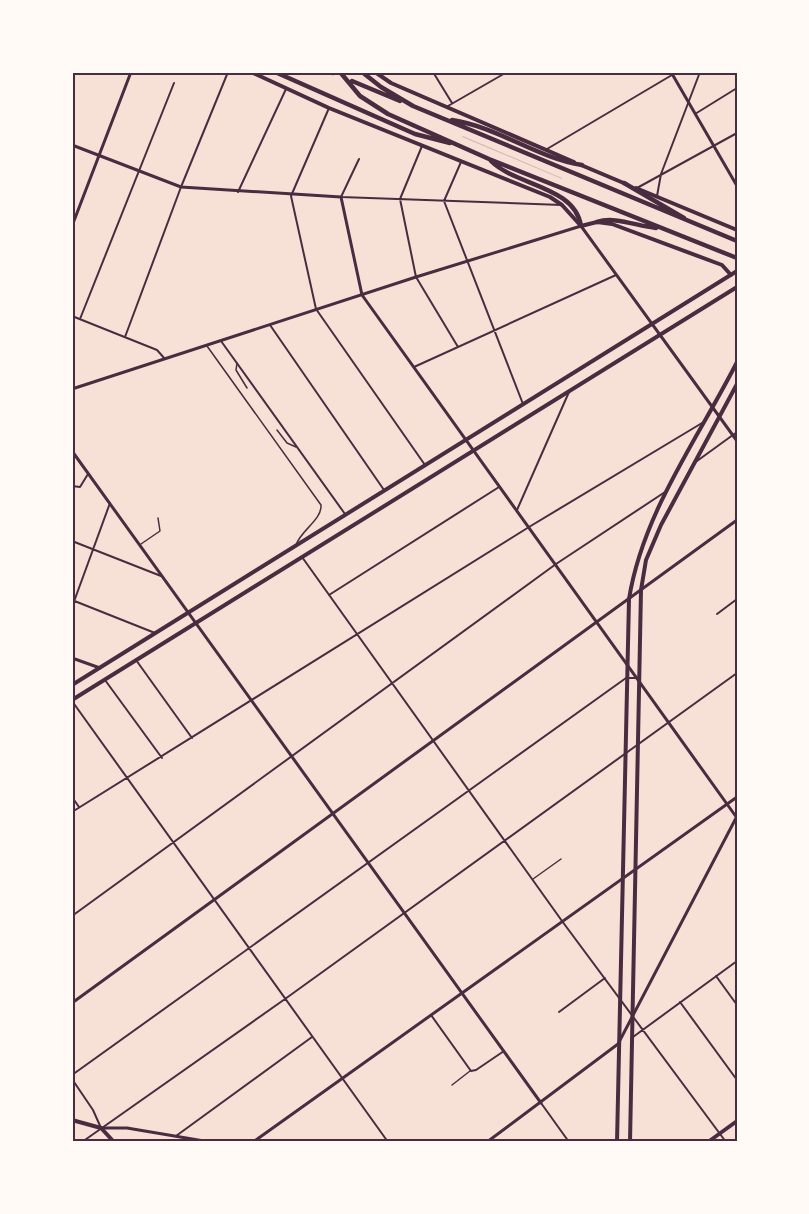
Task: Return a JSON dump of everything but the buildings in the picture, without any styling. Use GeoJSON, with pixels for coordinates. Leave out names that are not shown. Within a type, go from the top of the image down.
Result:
{"type":"FeatureCollection","features":[{"type":"Feature","properties":{"kind":"highway"},"geometry":{"type":"LineString","coordinates":[[276,72],[415,134],[455,144]]}},
{"type":"Feature","properties":{"kind":"highway"},"geometry":{"type":"LineString","coordinates":[[340,72],[370,104],[455,144],[737,258]]}},
{"type":"Feature","properties":{"kind":"highway"},"geometry":{"type":"LineString","coordinates":[[362,72],[381,87],[413,106]]}},
{"type":"Feature","properties":{"kind":"highway"},"geometry":{"type":"LineString","coordinates":[[350,83],[445,119],[737,241]]}},
{"type":"Feature","properties":{"kind":"highway"},"geometry":{"type":"LineString","coordinates":[[445,119],[473,124],[558,160],[582,165]]}},
{"type":"Feature","properties":{"kind":"highway"},"geometry":{"type":"LineString","coordinates":[[489,159],[509,174],[564,199],[576,211],[581,226]]}},
{"type":"Feature","properties":{"kind":"highway"},"geometry":{"type":"LineString","coordinates":[[624,183],[691,223]]}},
{"type":"Feature","properties":{"kind":"highway"},"geometry":{"type":"LineString","coordinates":[[597,222],[611,219],[635,226],[660,228]]}},
{"type":"Feature","properties":{"kind":"main road"},"geometry":{"type":"LineString","coordinates":[[251,72],[329,108],[550,197],[562,205],[581,226],[597,222],[612,224],[722,265],[731,274]]}},
{"type":"Feature","properties":{"kind":"main road"},"geometry":{"type":"LineString","coordinates":[[375,72],[391,82],[450,105],[582,165],[737,230]]}},
{"type":"Feature","properties":{"kind":"main road"},"geometry":{"type":"LineString","coordinates":[[72,685],[737,271]]}},
{"type":"Feature","properties":{"kind":"main road"},"geometry":{"type":"LineString","coordinates":[[72,701],[737,287]]}},
{"type":"Feature","properties":{"kind":"main road"},"geometry":{"type":"LineString","coordinates":[[617,1142],[621,879],[629,599],[639,549],[667,491],[737,362]]}},
{"type":"Feature","properties":{"kind":"main road"},"geometry":{"type":"LineString","coordinates":[[630,1142],[641,590],[651,544],[737,384]]}},
{"type":"Feature","properties":{"kind":"main road"},"geometry":{"type":"LineString","coordinates":[[72,1120],[101,1128],[114,1142]]}},
{"type":"Feature","properties":{"kind":"main road"},"geometry":{"type":"LineString","coordinates":[[708,1142],[737,1121]]}},
{"type":"Feature","properties":{"kind":"street"},"geometry":{"type":"LineString","coordinates":[[72,226],[131,72]]}},
{"type":"Feature","properties":{"kind":"street"},"geometry":{"type":"LineString","coordinates":[[125,337],[181,187],[228,72]]}},
{"type":"Feature","properties":{"kind":"street"},"geometry":{"type":"LineString","coordinates":[[433,72],[450,105],[507,72]]}},
{"type":"Feature","properties":{"kind":"street"},"geometry":{"type":"LineString","coordinates":[[547,149],[671,73],[677,72]]}},
{"type":"Feature","properties":{"kind":"street"},"geometry":{"type":"LineString","coordinates":[[657,196],[661,174],[700,72]]}},
{"type":"Feature","properties":{"kind":"street"},"geometry":{"type":"LineString","coordinates":[[671,73],[737,185]]}},
{"type":"Feature","properties":{"kind":"street"},"geometry":{"type":"LineString","coordinates":[[80,319],[174,83]]}},
{"type":"Feature","properties":{"kind":"street"},"geometry":{"type":"LineString","coordinates":[[695,114],[737,88]]}},
{"type":"Feature","properties":{"kind":"street"},"geometry":{"type":"LineString","coordinates":[[238,192],[286,89]]}},
{"type":"Feature","properties":{"kind":"street"},"geometry":{"type":"LineString","coordinates":[[329,108],[291,196],[316,309],[425,465]]}},
{"type":"Feature","properties":{"kind":"street"},"geometry":{"type":"LineString","coordinates":[[637,188],[737,133]]}},
{"type":"Feature","properties":{"kind":"street"},"geometry":{"type":"LineString","coordinates":[[72,145],[181,187],[291,196],[562,205]]}},
{"type":"Feature","properties":{"kind":"street"},"geometry":{"type":"LineString","coordinates":[[422,146],[400,199],[416,277],[458,347]]}},
{"type":"Feature","properties":{"kind":"street"},"geometry":{"type":"LineString","coordinates":[[359,159],[341,197],[362,296],[737,817],[633,1014]]}},
{"type":"Feature","properties":{"kind":"street"},"geometry":{"type":"LineString","coordinates":[[461,162],[444,201],[523,404]]}},
{"type":"Feature","properties":{"kind":"street"},"geometry":{"type":"LineString","coordinates":[[72,389],[581,226],[737,441]]}},
{"type":"Feature","properties":{"kind":"street"},"geometry":{"type":"LineString","coordinates":[[414,367],[616,275]]}},
{"type":"Feature","properties":{"kind":"street"},"geometry":{"type":"LineString","coordinates":[[72,316],[157,350],[165,359]]}},
{"type":"Feature","properties":{"kind":"street"},"geometry":{"type":"LineString","coordinates":[[270,325],[384,490]]}},
{"type":"Feature","properties":{"kind":"street"},"geometry":{"type":"LineString","coordinates":[[221,340],[345,514]]}},
{"type":"Feature","properties":{"kind":"street"},"geometry":{"type":"LineString","coordinates":[[517,510],[569,391]]}},
{"type":"Feature","properties":{"kind":"street"},"geometry":{"type":"LineString","coordinates":[[72,812],[162,758],[529,527],[707,420]]}},
{"type":"Feature","properties":{"kind":"street"},"geometry":{"type":"LineString","coordinates":[[695,463],[737,432]]}},
{"type":"Feature","properties":{"kind":"street"},"geometry":{"type":"LineString","coordinates":[[72,451],[569,1142]]}},
{"type":"Feature","properties":{"kind":"street"},"geometry":{"type":"LineString","coordinates":[[72,486],[80,487],[84,484],[88,473]]}},
{"type":"Feature","properties":{"kind":"street"},"geometry":{"type":"LineString","coordinates":[[329,595],[500,486]]}},
{"type":"Feature","properties":{"kind":"street"},"geometry":{"type":"LineString","coordinates":[[72,916],[556,564],[647,501],[667,491]]}},
{"type":"Feature","properties":{"kind":"street"},"geometry":{"type":"LineString","coordinates":[[72,607],[110,503]]}},
{"type":"Feature","properties":{"kind":"street"},"geometry":{"type":"LineString","coordinates":[[72,1003],[737,520]]}},
{"type":"Feature","properties":{"kind":"street"},"geometry":{"type":"LineString","coordinates":[[72,541],[163,577]]}},
{"type":"Feature","properties":{"kind":"street"},"geometry":{"type":"LineString","coordinates":[[302,557],[562,921],[726,1142]]}},
{"type":"Feature","properties":{"kind":"street"},"geometry":{"type":"LineString","coordinates":[[717,614],[737,599]]}},
{"type":"Feature","properties":{"kind":"street"},"geometry":{"type":"LineString","coordinates":[[73,600],[155,633]]}},
{"type":"Feature","properties":{"kind":"street"},"geometry":{"type":"LineString","coordinates":[[72,657],[100,668]]}},
{"type":"Feature","properties":{"kind":"street"},"geometry":{"type":"LineString","coordinates":[[136,660],[193,738]]}},
{"type":"Feature","properties":{"kind":"street"},"geometry":{"type":"LineString","coordinates":[[82,1142],[285,999],[737,673]]}},
{"type":"Feature","properties":{"kind":"street"},"geometry":{"type":"LineString","coordinates":[[101,1128],[93,1110],[72,1077],[248,947],[626,678],[638,678]]}},
{"type":"Feature","properties":{"kind":"street"},"geometry":{"type":"LineString","coordinates":[[105,680],[162,758]]}},
{"type":"Feature","properties":{"kind":"street"},"geometry":{"type":"LineString","coordinates":[[72,701],[388,1142]]}},
{"type":"Feature","properties":{"kind":"street"},"geometry":{"type":"LineString","coordinates":[[72,797],[79,808]]}},
{"type":"Feature","properties":{"kind":"street"},"geometry":{"type":"LineString","coordinates":[[253,1142],[737,797]]}},
{"type":"Feature","properties":{"kind":"street"},"geometry":{"type":"LineString","coordinates":[[631,1040],[643,1028],[737,961]]}},
{"type":"Feature","properties":{"kind":"street"},"geometry":{"type":"LineString","coordinates":[[716,976],[737,1005]]}},
{"type":"Feature","properties":{"kind":"street"},"geometry":{"type":"LineString","coordinates":[[559,1012],[605,978]]}},
{"type":"Feature","properties":{"kind":"street"},"geometry":{"type":"LineString","coordinates":[[680,1002],[737,1080]]}},
{"type":"Feature","properties":{"kind":"street"},"geometry":{"type":"LineString","coordinates":[[430,1015],[471,1071],[504,1051]]}},
{"type":"Feature","properties":{"kind":"street"},"geometry":{"type":"LineString","coordinates":[[487,1142],[618,1044],[631,1024],[643,1028]]}},
{"type":"Feature","properties":{"kind":"street"},"geometry":{"type":"LineString","coordinates":[[176,1136],[312,1036]]}},
{"type":"Feature","properties":{"kind":"street"},"geometry":{"type":"LineString","coordinates":[[101,1128],[127,1128],[210,1142]]}},
{"type":"Feature","properties":{"kind":"lane"},"geometry":{"type":"LineString","coordinates":[[207,345],[321,505],[318,517],[300,535],[296,545]]}},
{"type":"Feature","properties":{"kind":"lane"},"geometry":{"type":"LineString","coordinates":[[237,363],[236,370],[247,388]]}},
{"type":"Feature","properties":{"kind":"lane"},"geometry":{"type":"LineString","coordinates":[[277,430],[287,443],[297,446]]}},
{"type":"Feature","properties":{"kind":"lane"},"geometry":{"type":"LineString","coordinates":[[140,545],[160,531],[158,518]]}},
{"type":"Feature","properties":{"kind":"lane"},"geometry":{"type":"LineString","coordinates":[[533,879],[561,859]]}},
{"type":"Feature","properties":{"kind":"lane"},"geometry":{"type":"LineString","coordinates":[[452,1085],[471,1071]]}},
{"type":"Feature","properties":{"kind":"shaded area"},"geometry":{"type":"Polygon","coordinates":[[[462,137],[562,178],[562,179],[462,137]]]}}]}
